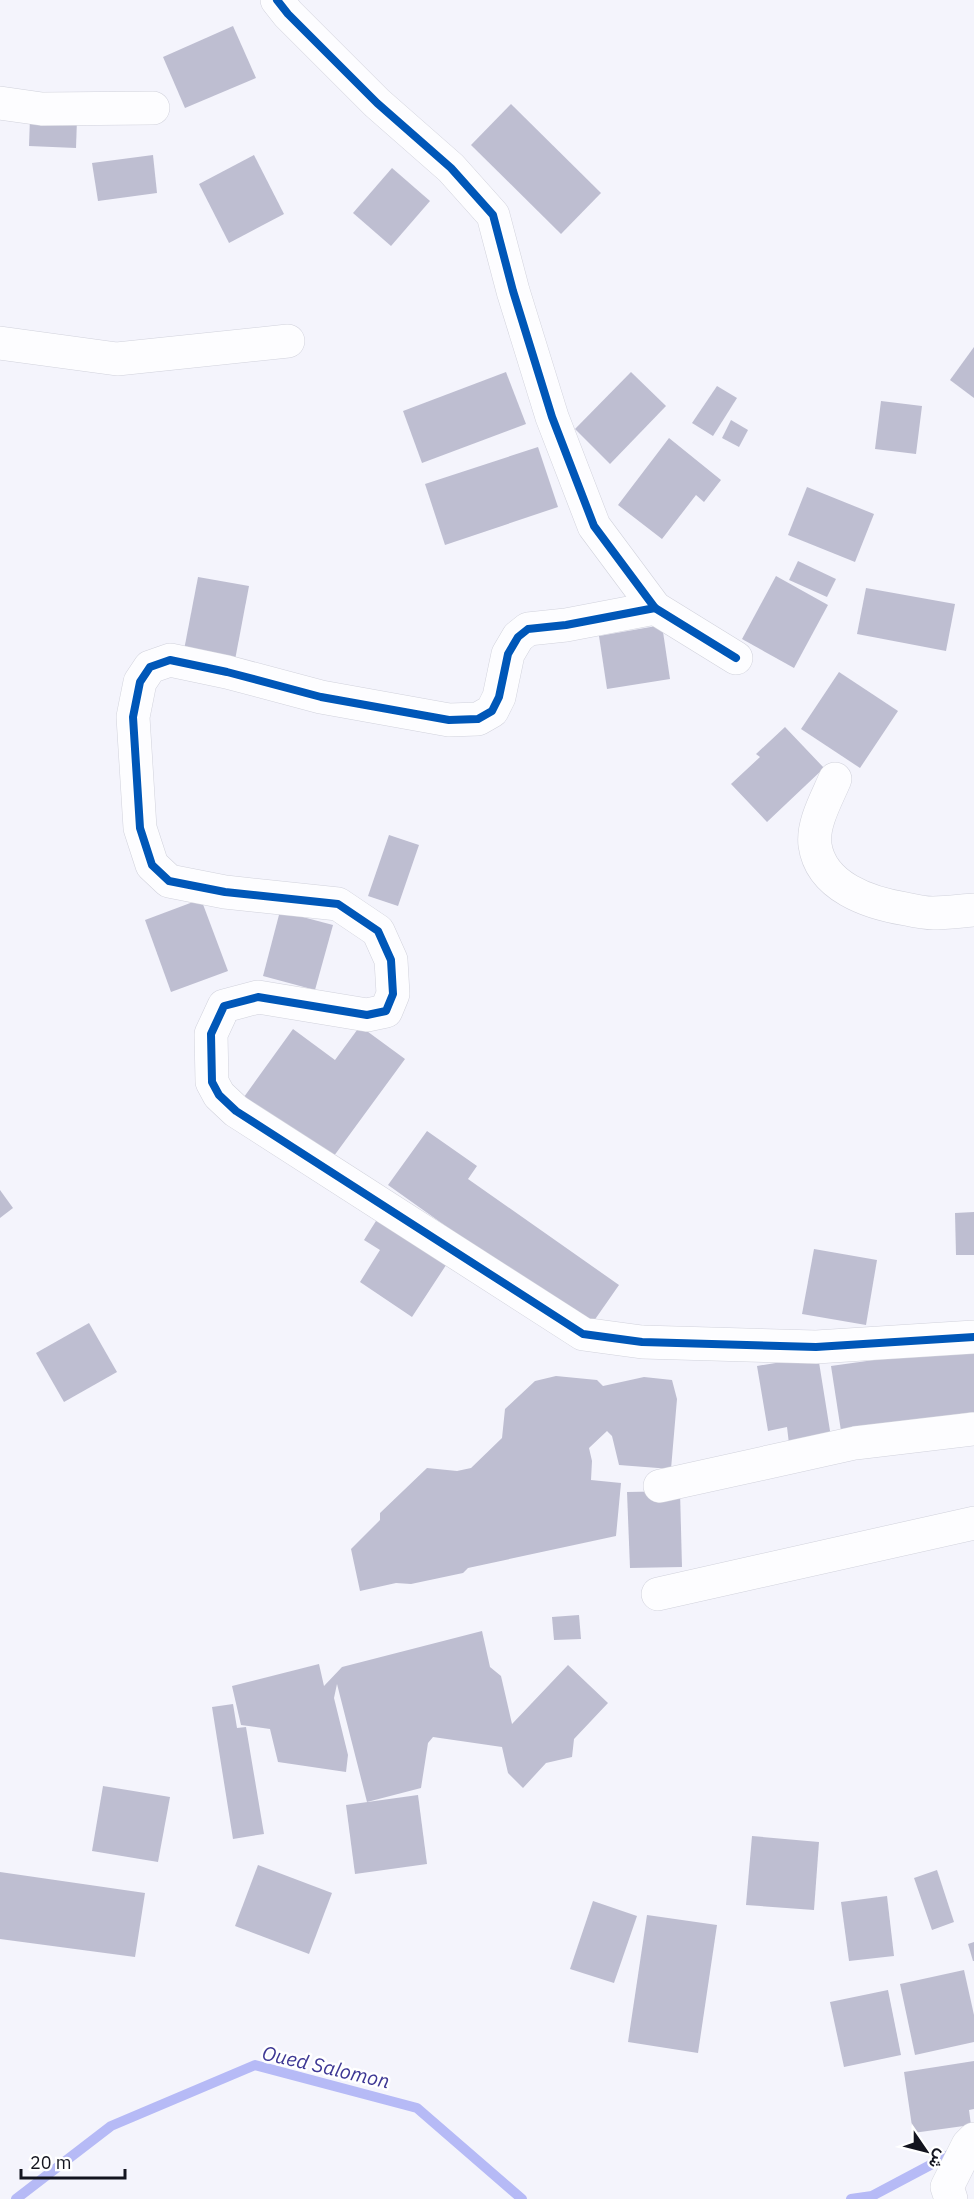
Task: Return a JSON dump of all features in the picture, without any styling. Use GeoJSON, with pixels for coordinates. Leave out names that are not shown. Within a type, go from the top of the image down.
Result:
{"type":"FeatureCollection","features":[{"type":"Feature","properties":{"kind":"street"},"geometry":{"type":"LineString","coordinates":[[277,0],[288,14],[377,103],[451,168],[493,214],[513,291],[552,417],[594,526],[655,608],[736,658]]}},
{"type":"Feature","properties":{"kind":"street"},"geometry":{"type":"LineString","coordinates":[[0,103],[42,109],[153,108]]}},
{"type":"Feature","properties":{"kind":"street"},"geometry":{"type":"LineString","coordinates":[[0,344],[117,359],[288,340]]}},
{"type":"Feature","properties":{"kind":"street"},"geometry":{"type":"LineString","coordinates":[[655,608],[566,625],[528,629],[518,637],[508,654],[499,697],[492,711],[478,719],[449,720],[321,697],[227,672],[170,660],[150,667],[140,682],[133,717],[140,828],[152,865],[169,881],[225,892],[338,904],[378,931],[391,960],[393,994],[386,1011],[367,1015],[258,997],[224,1006],[211,1034],[212,1082],[219,1095],[236,1111],[583,1334],[642,1342],[816,1347],[974,1337]]}},
{"type":"Feature","properties":{"kind":"street"},"geometry":{"type":"LineString","coordinates":[[835,779],[815,833],[815,845],[823,866],[837,883],[855,894],[884,906],[931,913],[974,910]]}},
{"type":"Feature","properties":{"kind":"street"},"geometry":{"type":"LineString","coordinates":[[660,1485],[855,1443],[974,1429]]}},
{"type":"Feature","properties":{"kind":"street"},"geometry":{"type":"LineString","coordinates":[[658,1594],[974,1523]]}},
{"type":"Feature","properties":{"kind":"street"},"geometry":{"type":"LineString","coordinates":[[951,2199],[947,2187],[968,2145],[974,2139]]}},
{"type":"Feature","properties":{"kind":"building"},"geometry":{"type":"Polygon","coordinates":[[[233,26],[256,78],[185,108],[163,57],[233,26]]]}},
{"type":"Feature","properties":{"kind":"building"},"geometry":{"type":"Polygon","coordinates":[[[511,104],[601,193],[561,234],[471,145],[511,104]]]}},
{"type":"Feature","properties":{"kind":"building"},"geometry":{"type":"Polygon","coordinates":[[[30,118],[77,119],[76,148],[29,146],[30,118]]]}},
{"type":"Feature","properties":{"kind":"building"},"geometry":{"type":"Polygon","coordinates":[[[153,155],[157,193],[98,201],[92,163],[153,155]]]}},
{"type":"Feature","properties":{"kind":"building"},"geometry":{"type":"Polygon","coordinates":[[[254,155],[284,214],[229,243],[199,184],[254,155]]]}},
{"type":"Feature","properties":{"kind":"building"},"geometry":{"type":"Polygon","coordinates":[[[392,168],[430,201],[391,246],[353,213],[392,168]]]}},
{"type":"Feature","properties":{"kind":"building"},"geometry":{"type":"Polygon","coordinates":[[[974,347],[974,398],[950,380],[974,347]]]}},
{"type":"Feature","properties":{"kind":"building"},"geometry":{"type":"Polygon","coordinates":[[[506,372],[526,424],[422,463],[403,411],[506,372]]]}},
{"type":"Feature","properties":{"kind":"building"},"geometry":{"type":"Polygon","coordinates":[[[631,372],[666,406],[610,464],[575,429],[631,372]]]}},
{"type":"Feature","properties":{"kind":"building"},"geometry":{"type":"Polygon","coordinates":[[[717,386],[737,398],[713,436],[692,423],[717,386]]]}},
{"type":"Feature","properties":{"kind":"building"},"geometry":{"type":"Polygon","coordinates":[[[881,401],[922,406],[916,454],[875,449],[881,401]]]}},
{"type":"Feature","properties":{"kind":"building"},"geometry":{"type":"Polygon","coordinates":[[[731,420],[748,430],[739,447],[722,438],[731,420]]]}},
{"type":"Feature","properties":{"kind":"building"},"geometry":{"type":"Polygon","coordinates":[[[669,438],[721,480],[704,502],[696,495],[662,539],[618,505],[669,438]]]}},
{"type":"Feature","properties":{"kind":"building"},"geometry":{"type":"Polygon","coordinates":[[[538,447],[558,507],[445,545],[425,484],[538,447]]]}},
{"type":"Feature","properties":{"kind":"building"},"geometry":{"type":"Polygon","coordinates":[[[807,487],[874,514],[855,562],[788,535],[807,487]]]}},
{"type":"Feature","properties":{"kind":"building"},"geometry":{"type":"Polygon","coordinates":[[[798,561],[836,579],[827,597],[789,580],[798,561]]]}},
{"type":"Feature","properties":{"kind":"building"},"geometry":{"type":"Polygon","coordinates":[[[776,576],[828,605],[794,668],[742,639],[776,576]]]}},
{"type":"Feature","properties":{"kind":"building"},"geometry":{"type":"Polygon","coordinates":[[[198,577],[249,586],[235,660],[184,650],[198,577]]]}},
{"type":"Feature","properties":{"kind":"building"},"geometry":{"type":"Polygon","coordinates":[[[866,588],[955,604],[946,651],[857,634],[866,588]]]}},
{"type":"Feature","properties":{"kind":"building"},"geometry":{"type":"Polygon","coordinates":[[[662,625],[670,679],[607,689],[599,636],[662,625]]]}},
{"type":"Feature","properties":{"kind":"building"},"geometry":{"type":"Polygon","coordinates":[[[839,672],[898,711],[860,768],[801,729],[839,672]]]}},
{"type":"Feature","properties":{"kind":"building"},"geometry":{"type":"Polygon","coordinates":[[[785,727],[824,768],[767,822],[731,784],[760,757],[756,754],[785,727]]]}},
{"type":"Feature","properties":{"kind":"building"},"geometry":{"type":"Polygon","coordinates":[[[389,835],[419,845],[398,906],[368,896],[389,835]]]}},
{"type":"Feature","properties":{"kind":"building"},"geometry":{"type":"Polygon","coordinates":[[[201,899],[228,971],[171,992],[145,920],[201,899]]]}},
{"type":"Feature","properties":{"kind":"building"},"geometry":{"type":"Polygon","coordinates":[[[280,911],[333,925],[315,990],[263,976],[280,911]]]}},
{"type":"Feature","properties":{"kind":"building"},"geometry":{"type":"Polygon","coordinates":[[[360,1026],[405,1059],[331,1160],[244,1097],[293,1029],[335,1060],[360,1026]]]}},
{"type":"Feature","properties":{"kind":"building"},"geometry":{"type":"Polygon","coordinates":[[[427,1131],[477,1166],[468,1179],[619,1285],[589,1328],[388,1185],[427,1131]]]}},
{"type":"Feature","properties":{"kind":"building"},"geometry":{"type":"Polygon","coordinates":[[[0,1190],[13,1208],[0,1218],[0,1190]]]}},
{"type":"Feature","properties":{"kind":"building"},"geometry":{"type":"Polygon","coordinates":[[[974,1212],[974,1255],[956,1255],[955,1213],[974,1212]]]}},
{"type":"Feature","properties":{"kind":"building"},"geometry":{"type":"Polygon","coordinates":[[[381,1213],[450,1259],[412,1317],[360,1282],[380,1250],[364,1240],[381,1213]]]}},
{"type":"Feature","properties":{"kind":"building"},"geometry":{"type":"Polygon","coordinates":[[[814,1249],[877,1260],[866,1325],[802,1314],[814,1249]]]}},
{"type":"Feature","properties":{"kind":"building"},"geometry":{"type":"Polygon","coordinates":[[[89,1323],[117,1372],[64,1402],[36,1353],[89,1323]]]}},
{"type":"Feature","properties":{"kind":"building"},"geometry":{"type":"Polygon","coordinates":[[[974,1346],[974,1412],[841,1431],[831,1366],[974,1346]]]}},
{"type":"Feature","properties":{"kind":"building"},"geometry":{"type":"Polygon","coordinates":[[[818,1356],[831,1437],[789,1444],[787,1427],[768,1431],[757,1366],[818,1356]]]}},
{"type":"Feature","properties":{"kind":"building"},"geometry":{"type":"Polygon","coordinates":[[[556,1376],[597,1380],[603,1386],[644,1377],[672,1380],[677,1399],[671,1469],[619,1465],[612,1436],[607,1431],[589,1448],[592,1461],[591,1480],[621,1483],[616,1536],[468,1568],[463,1573],[411,1584],[396,1583],[360,1591],[351,1549],[380,1520],[380,1513],[427,1468],[457,1471],[471,1468],[502,1438],[505,1409],[535,1381],[556,1376]]]}},
{"type":"Feature","properties":{"kind":"building"},"geometry":{"type":"Polygon","coordinates":[[[680,1491],[682,1567],[630,1568],[627,1492],[680,1491]]]}},
{"type":"Feature","properties":{"kind":"building"},"geometry":{"type":"Polygon","coordinates":[[[579,1615],[581,1639],[554,1640],[552,1617],[579,1615]]]}},
{"type":"Feature","properties":{"kind":"building"},"geometry":{"type":"Polygon","coordinates":[[[482,1631],[490,1667],[501,1676],[512,1724],[568,1665],[608,1703],[574,1739],[572,1757],[546,1763],[523,1788],[508,1773],[502,1747],[433,1737],[428,1743],[421,1788],[367,1802],[337,1684],[334,1698],[348,1755],[346,1772],[278,1762],[270,1729],[241,1725],[232,1686],[319,1664],[324,1686],[342,1667],[482,1631]]]}},
{"type":"Feature","properties":{"kind":"building"},"geometry":{"type":"Polygon","coordinates":[[[233,1704],[237,1728],[246,1727],[264,1834],[233,1839],[212,1707],[233,1704]]]}},
{"type":"Feature","properties":{"kind":"building"},"geometry":{"type":"Polygon","coordinates":[[[103,1786],[170,1797],[158,1862],[92,1851],[103,1786]]]}},
{"type":"Feature","properties":{"kind":"building"},"geometry":{"type":"Polygon","coordinates":[[[418,1795],[427,1864],[355,1874],[346,1805],[418,1795]]]}},
{"type":"Feature","properties":{"kind":"building"},"geometry":{"type":"Polygon","coordinates":[[[752,1836],[819,1842],[814,1910],[746,1905],[752,1836]]]}},
{"type":"Feature","properties":{"kind":"building"},"geometry":{"type":"Polygon","coordinates":[[[258,1865],[332,1893],[309,1954],[235,1926],[258,1865]]]}},
{"type":"Feature","properties":{"kind":"building"},"geometry":{"type":"Polygon","coordinates":[[[937,1870],[954,1922],[932,1930],[914,1878],[937,1870]]]}},
{"type":"Feature","properties":{"kind":"building"},"geometry":{"type":"Polygon","coordinates":[[[0,1872],[145,1893],[135,1957],[0,1939],[0,1872]]]}},
{"type":"Feature","properties":{"kind":"building"},"geometry":{"type":"Polygon","coordinates":[[[887,1896],[894,1956],[849,1961],[841,1902],[887,1896]]]}},
{"type":"Feature","properties":{"kind":"building"},"geometry":{"type":"Polygon","coordinates":[[[593,1901],[637,1916],[614,1983],[570,1969],[593,1901]]]}},
{"type":"Feature","properties":{"kind":"building"},"geometry":{"type":"Polygon","coordinates":[[[647,1915],[717,1925],[698,2053],[628,2042],[647,1915]]]}},
{"type":"Feature","properties":{"kind":"building"},"geometry":{"type":"Polygon","coordinates":[[[974,1942],[974,1961],[973,1961],[968,1944],[974,1942]]]}},
{"type":"Feature","properties":{"kind":"building"},"geometry":{"type":"Polygon","coordinates":[[[964,1970],[974,2015],[974,2042],[915,2055],[900,1984],[964,1970]]]}},
{"type":"Feature","properties":{"kind":"building"},"geometry":{"type":"Polygon","coordinates":[[[888,1990],[901,2055],[844,2067],[830,2002],[888,1990]]]}},
{"type":"Feature","properties":{"kind":"building"},"geometry":{"type":"Polygon","coordinates":[[[974,2061],[974,2109],[969,2110],[971,2125],[913,2133],[904,2072],[974,2061]]]}},
{"type":"Feature","properties":{"kind":"waterway","name":"Oued Salomon"},"geometry":{"type":"LineString","coordinates":[[16,2199],[111,2126],[255,2065],[417,2108],[522,2199]]}},
{"type":"Feature","properties":{"kind":"waterway","name":"Oued Salomon"},"geometry":{"type":"LineString","coordinates":[[851,2199],[872,2196],[953,2153]]}},
{"type":"Feature","properties":{"kind":"cycle path"},"geometry":{"type":"LineString","coordinates":[[277,0],[288,14],[377,103],[451,168],[493,215],[513,291],[552,417],[594,526],[655,608],[736,658]]}},
{"type":"Feature","properties":{"kind":"cycle path"},"geometry":{"type":"LineString","coordinates":[[655,608],[566,625],[528,629],[518,637],[508,654],[499,697],[492,711],[478,719],[449,720],[321,697],[227,672],[170,660],[150,667],[140,682],[133,717],[140,828],[152,865],[169,881],[225,892],[338,904],[378,931],[391,960],[393,994],[386,1011],[367,1015],[258,997],[224,1006],[211,1034],[212,1082],[219,1095],[236,1111],[583,1334],[642,1342],[816,1347],[974,1337]]}}]}
